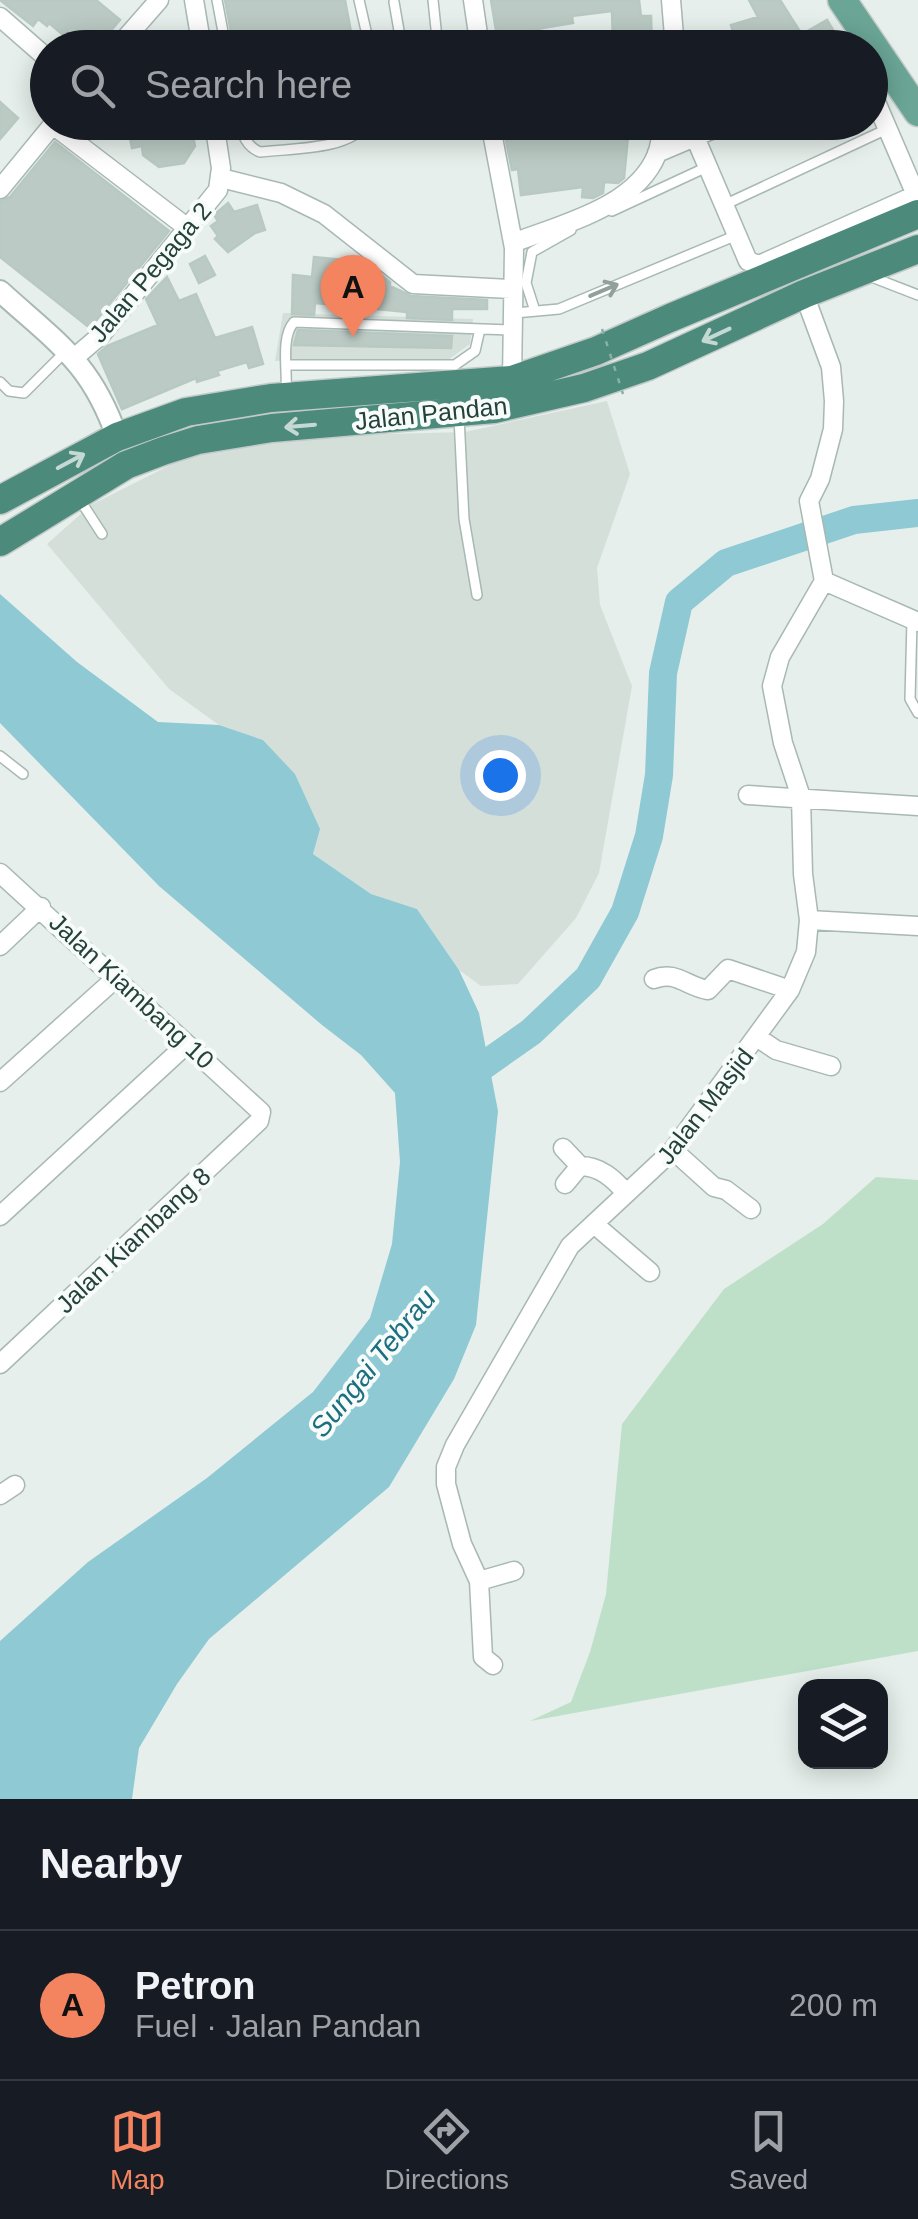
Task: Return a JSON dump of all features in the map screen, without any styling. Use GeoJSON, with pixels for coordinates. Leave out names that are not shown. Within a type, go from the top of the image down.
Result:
{"type":"FeatureCollection","features":[{"type":"Feature","properties":{"kind":"highway","name":"Jalan Pandan"},"geometry":{"type":"LineString","coordinates":[[0,500],[117,437],[186,412],[229,402],[286,396],[512,380],[622,341],[917,205]]}},
{"type":"Feature","properties":{"kind":"highway","name":"Jalan Pandan"},"geometry":{"type":"LineString","coordinates":[[0,542],[126,465],[198,440],[272,428],[459,414],[557,395],[648,366],[804,294],[918,249]]}},
{"type":"Feature","properties":{"kind":"main road"},"geometry":{"type":"LineString","coordinates":[[842,0],[859,30]]}},
{"type":"Feature","properties":{"kind":"main road"},"geometry":{"type":"LineString","coordinates":[[888,75],[917,110]]}},
{"type":"Feature","properties":{"kind":"street"},"geometry":{"type":"LineString","coordinates":[[133,30],[159,0]]}},
{"type":"Feature","properties":{"kind":"street"},"geometry":{"type":"LineString","coordinates":[[194,0],[199,30]]}},
{"type":"Feature","properties":{"kind":"street"},"geometry":{"type":"LineString","coordinates":[[473,0],[477,30]]}},
{"type":"Feature","properties":{"kind":"street"},"geometry":{"type":"LineString","coordinates":[[671,0],[674,30]]}},
{"type":"Feature","properties":{"kind":"street"},"geometry":{"type":"LineString","coordinates":[[0,17],[30,43]]}},
{"type":"Feature","properties":{"kind":"street"},"geometry":{"type":"LineString","coordinates":[[696,140],[748,261],[759,265],[917,205],[888,132]]}},
{"type":"Feature","properties":{"kind":"street"},"geometry":{"type":"LineString","coordinates":[[0,189],[41,140]]}},
{"type":"Feature","properties":{"kind":"street"},"geometry":{"type":"LineString","coordinates":[[75,140],[189,229]]}},
{"type":"Feature","properties":{"kind":"street","name":"Jalan Pegaga 2"},"geometry":{"type":"LineString","coordinates":[[70,354],[101,335],[218,190],[222,178],[217,140]]}},
{"type":"Feature","properties":{"kind":"street"},"geometry":{"type":"LineString","coordinates":[[493,140],[513,243],[512,380]]}},
{"type":"Feature","properties":{"kind":"street"},"geometry":{"type":"LineString","coordinates":[[513,243],[618,198],[641,180],[657,153],[660,140]]}},
{"type":"Feature","properties":{"kind":"street"},"geometry":{"type":"LineString","coordinates":[[657,153],[688,140]]}},
{"type":"Feature","properties":{"kind":"street"},"geometry":{"type":"LineString","coordinates":[[222,178],[281,193],[324,214],[413,284],[511,289]]}},
{"type":"Feature","properties":{"kind":"street"},"geometry":{"type":"LineString","coordinates":[[0,290],[70,354],[98,388],[117,437]]}},
{"type":"Feature","properties":{"kind":"street"},"geometry":{"type":"LineString","coordinates":[[804,294],[831,367],[834,401],[833,428],[820,479],[809,501],[824,580],[915,621]]}},
{"type":"Feature","properties":{"kind":"street","name":"Jalan Masjid"},"geometry":{"type":"LineString","coordinates":[[494,1665],[483,1657],[479,1581],[462,1544],[446,1484],[446,1467],[570,1246],[673,1150],[790,990],[806,952],[809,920],[803,874],[801,797],[773,698],[773,674],[824,580]]}},
{"type":"Feature","properties":{"kind":"street"},"geometry":{"type":"LineString","coordinates":[[748,796],[918,806]]}},
{"type":"Feature","properties":{"kind":"street","name":"Jalan Kiambang 10"},"geometry":{"type":"LineString","coordinates":[[0,872],[261,1112]]}},
{"type":"Feature","properties":{"kind":"street"},"geometry":{"type":"LineString","coordinates":[[0,946],[41,907]]}},
{"type":"Feature","properties":{"kind":"street"},"geometry":{"type":"LineString","coordinates":[[809,920],[918,926]]}},
{"type":"Feature","properties":{"kind":"street"},"geometry":{"type":"LineString","coordinates":[[654,980],[665,974],[708,990],[723,972],[735,970],[790,990]]}},
{"type":"Feature","properties":{"kind":"street"},"geometry":{"type":"LineString","coordinates":[[0,1082],[116,978]]}},
{"type":"Feature","properties":{"kind":"street"},"geometry":{"type":"LineString","coordinates":[[758,1038],[776,1050],[831,1066]]}},
{"type":"Feature","properties":{"kind":"street"},"geometry":{"type":"LineString","coordinates":[[0,1216],[187,1044]]}},
{"type":"Feature","properties":{"kind":"street","name":"Jalan Kiambang 8"},"geometry":{"type":"LineString","coordinates":[[0,1364],[259,1121],[261,1112]]}},
{"type":"Feature","properties":{"kind":"street"},"geometry":{"type":"LineString","coordinates":[[563,1148],[580,1166],[601,1171],[626,1193]]}},
{"type":"Feature","properties":{"kind":"street"},"geometry":{"type":"LineString","coordinates":[[673,1150],[714,1187],[726,1190],[752,1208]]}},
{"type":"Feature","properties":{"kind":"street"},"geometry":{"type":"LineString","coordinates":[[565,1184],[580,1166]]}},
{"type":"Feature","properties":{"kind":"street"},"geometry":{"type":"LineString","coordinates":[[594,1224],[650,1272]]}},
{"type":"Feature","properties":{"kind":"street"},"geometry":{"type":"LineString","coordinates":[[479,1581],[514,1571]]}},
{"type":"Feature","properties":{"kind":"lane"},"geometry":{"type":"LineString","coordinates":[[217,0],[223,30]]}},
{"type":"Feature","properties":{"kind":"lane"},"geometry":{"type":"LineString","coordinates":[[360,0],[366,30]]}},
{"type":"Feature","properties":{"kind":"lane"},"geometry":{"type":"LineString","coordinates":[[433,0],[436,30]]}},
{"type":"Feature","properties":{"kind":"lane"},"geometry":{"type":"LineString","coordinates":[[394,2],[399,30]]}},
{"type":"Feature","properties":{"kind":"lane"},"geometry":{"type":"LineString","coordinates":[[246,140],[260,152],[348,140]]}},
{"type":"Feature","properties":{"kind":"lane"},"geometry":{"type":"LineString","coordinates":[[724,204],[863,140]]}},
{"type":"Feature","properties":{"kind":"lane"},"geometry":{"type":"LineString","coordinates":[[536,311],[526,283],[532,252],[708,167]]}},
{"type":"Feature","properties":{"kind":"lane"},"geometry":{"type":"LineString","coordinates":[[286,396],[285,344],[287,330],[294,322],[480,328],[511,322],[536,311],[559,309],[737,235]]}},
{"type":"Feature","properties":{"kind":"lane"},"geometry":{"type":"LineString","coordinates":[[859,272],[918,295]]}},
{"type":"Feature","properties":{"kind":"lane"},"geometry":{"type":"LineString","coordinates":[[288,365],[455,365],[475,350],[480,328]]}},
{"type":"Feature","properties":{"kind":"lane"},"geometry":{"type":"LineString","coordinates":[[0,382],[9,391],[24,393],[70,354]]}},
{"type":"Feature","properties":{"kind":"lane"},"geometry":{"type":"LineString","coordinates":[[459,414],[464,519],[476,594]]}},
{"type":"Feature","properties":{"kind":"lane"},"geometry":{"type":"LineString","coordinates":[[76,493],[102,534]]}},
{"type":"Feature","properties":{"kind":"lane"},"geometry":{"type":"LineString","coordinates":[[915,621],[910,699],[918,713]]}},
{"type":"Feature","properties":{"kind":"lane"},"geometry":{"type":"LineString","coordinates":[[0,756],[23,774]]}},
{"type":"Feature","properties":{"kind":"path"},"geometry":{"type":"LineString","coordinates":[[602,329],[623,394]]}},
{"type":"Feature","properties":{"kind":"shaded area"},"geometry":{"type":"Polygon","coordinates":[[[283,313],[473,319],[470,344],[448,360],[275,361],[283,313]]]}},
{"type":"Feature","properties":{"kind":"shaded area"},"geometry":{"type":"Polygon","coordinates":[[[607,401],[630,474],[597,568],[600,605],[632,686],[599,873],[576,918],[518,984],[481,986],[459,970],[417,909],[371,894],[313,854],[319,829],[295,774],[263,740],[219,725],[169,689],[47,544],[91,505],[204,448],[274,437],[465,432],[607,401]]]}},
{"type":"Feature","properties":{"kind":"green space"},"geometry":{"type":"Polygon","coordinates":[[[876,1177],[918,1180],[918,1651],[530,1721],[571,1702],[590,1652],[606,1594],[622,1424],[724,1289],[823,1224],[876,1177]]]}},
{"type":"Feature","properties":{"kind":"water","name":"Sungai Tebrau"},"geometry":{"type":"Polygon","coordinates":[[[0,594],[77,662],[158,722],[219,725],[263,740],[295,774],[320,829],[313,854],[371,894],[417,909],[459,970],[479,1013],[498,1111],[476,1325],[454,1379],[389,1487],[209,1639],[139,1748],[132,1799],[0,1799],[0,1641],[88,1562],[207,1478],[313,1392],[370,1318],[392,1244],[400,1162],[395,1093],[361,1055],[159,886],[0,723],[0,594]]]}},
{"type":"Feature","properties":{"kind":"building"},"geometry":{"type":"Polygon","coordinates":[[[0,0],[96,0],[120,20],[111,30],[57,30],[38,19],[33,26],[0,0]]]}},
{"type":"Feature","properties":{"kind":"building"},"geometry":{"type":"Polygon","coordinates":[[[225,0],[345,0],[351,30],[231,30],[225,0]]]}},
{"type":"Feature","properties":{"kind":"building"},"geometry":{"type":"Polygon","coordinates":[[[491,0],[639,0],[641,16],[651,16],[651,30],[613,30],[612,11],[572,16],[573,23],[531,30],[496,30],[491,0]]]}},
{"type":"Feature","properties":{"kind":"building"},"geometry":{"type":"Polygon","coordinates":[[[749,0],[780,0],[799,30],[732,30],[731,25],[758,17],[749,0]]]}},
{"type":"Feature","properties":{"kind":"building"},"geometry":{"type":"Polygon","coordinates":[[[827,20],[833,30],[810,30],[827,20]]]}},
{"type":"Feature","properties":{"kind":"building"},"geometry":{"type":"Polygon","coordinates":[[[0,102],[18,118],[0,139],[0,102]]]}},
{"type":"Feature","properties":{"kind":"building"},"geometry":{"type":"Polygon","coordinates":[[[130,140],[194,140],[195,146],[184,163],[159,167],[143,155],[142,146],[132,148],[130,140]]]}},
{"type":"Feature","properties":{"kind":"building"},"geometry":{"type":"Polygon","coordinates":[[[506,140],[628,140],[624,178],[618,183],[604,182],[603,193],[593,198],[582,197],[583,187],[521,195],[518,169],[512,170],[506,140]]]}},
{"type":"Feature","properties":{"kind":"building"},"geometry":{"type":"Polygon","coordinates":[[[55,142],[169,231],[90,328],[0,257],[0,201],[10,197],[55,142]]]}},
{"type":"Feature","properties":{"kind":"building"},"geometry":{"type":"Polygon","coordinates":[[[228,203],[234,212],[257,205],[265,230],[228,252],[215,239],[218,236],[211,226],[218,221],[214,215],[228,203]]]}},
{"type":"Feature","properties":{"kind":"building"},"geometry":{"type":"Polygon","coordinates":[[[205,256],[215,275],[199,283],[190,264],[205,256]]]}},
{"type":"Feature","properties":{"kind":"building"},"geometry":{"type":"Polygon","coordinates":[[[314,257],[355,261],[354,273],[381,275],[390,286],[411,296],[487,300],[487,309],[452,309],[452,320],[407,318],[407,312],[315,303],[314,315],[292,314],[293,275],[312,277],[314,257]]]}},
{"type":"Feature","properties":{"kind":"building"},"geometry":{"type":"Polygon","coordinates":[[[167,277],[179,301],[196,294],[215,338],[252,327],[263,364],[249,368],[247,362],[217,371],[219,375],[197,382],[196,378],[122,409],[98,354],[107,346],[158,325],[146,299],[167,277]]]}},
{"type":"Feature","properties":{"kind":"building"},"geometry":{"type":"Polygon","coordinates":[[[298,330],[452,336],[451,348],[294,345],[298,330]]]}},
{"type":"Feature","properties":{"kind":"waterway"},"geometry":{"type":"LineString","coordinates":[[460,1082],[531,1032],[588,978],[625,912],[649,836],[659,775],[663,673],[679,602],[726,563],[854,520],[918,513]]}},
{"type":"Feature","properties":{"kind":"place","name":"Petron"},"geometry":{"type":"Point","coordinates":[353,337]}}]}
